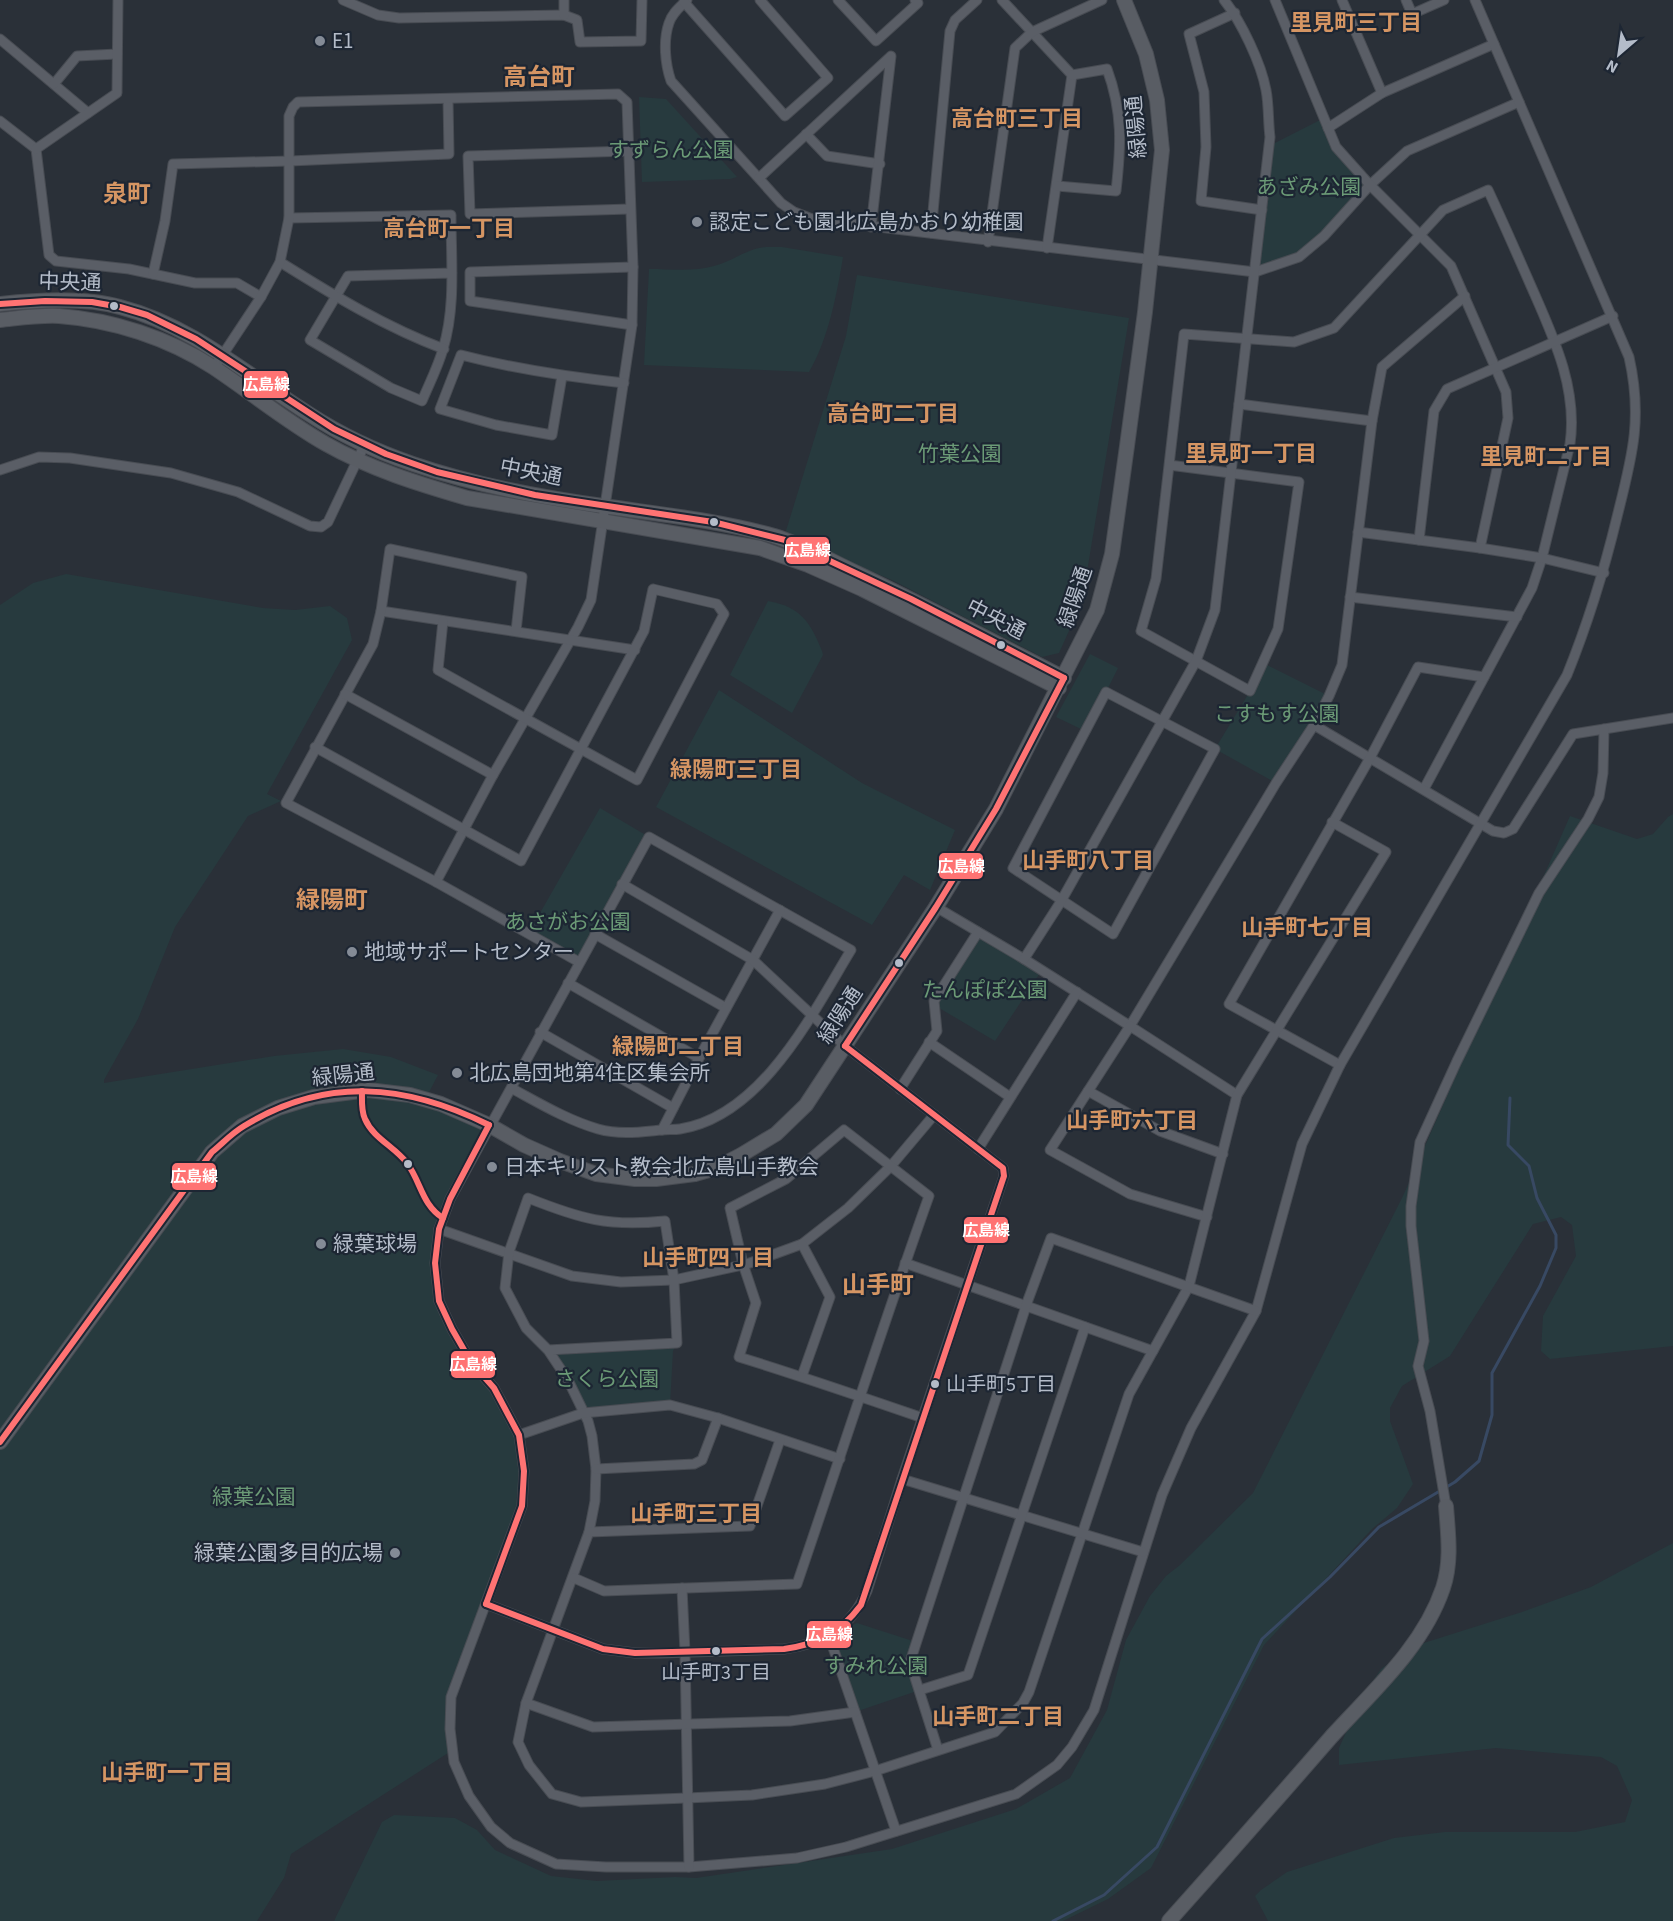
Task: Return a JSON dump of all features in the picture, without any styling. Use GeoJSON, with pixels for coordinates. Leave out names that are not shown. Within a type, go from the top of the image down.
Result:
{"type":"FeatureCollection","features":[{"type":"Feature","properties":{"kind":"street"},"geometry":{"type":"LineString","coordinates":[[36,149],[117,93],[118,0]]}},
{"type":"Feature","properties":{"kind":"street"},"geometry":{"type":"LineString","coordinates":[[343,0],[378,15],[399,18],[564,15],[578,20],[580,42],[641,41],[642,0]]}},
{"type":"Feature","properties":{"kind":"street"},"geometry":{"type":"LineString","coordinates":[[564,0],[564,15]]}},
{"type":"Feature","properties":{"kind":"street"},"geometry":{"type":"LineString","coordinates":[[760,0],[828,78],[785,116],[686,1],[675,12],[668,31],[667,69],[671,81],[781,202],[794,212],[812,219],[871,227],[1255,272],[1299,257],[1324,236],[1370,185],[1407,151],[1519,102]]}},
{"type":"Feature","properties":{"kind":"street"},"geometry":{"type":"LineString","coordinates":[[838,0],[876,41],[918,3],[915,0]]}},
{"type":"Feature","properties":{"kind":"street"},"geometry":{"type":"LineString","coordinates":[[931,233],[950,31],[955,20],[977,0]]}},
{"type":"Feature","properties":{"kind":"street"},"geometry":{"type":"LineString","coordinates":[[1002,0],[1072,75]]}},
{"type":"Feature","properties":{"kind":"street"},"geometry":{"type":"LineString","coordinates":[[988,242],[1015,48],[1032,32],[1102,0]]}},
{"type":"Feature","properties":{"kind":"street","name":"緑陽通"},"geometry":{"type":"LineString","coordinates":[[0,1442],[212,1152],[242,1126],[278,1108],[314,1097],[369,1090],[426,1099],[458,1110],[524,1145],[596,1174],[656,1179],[695,1174],[716,1168],[776,1134],[806,1106],[936,907],[996,809],[1097,610],[1112,554],[1141,340],[1162,150],[1157,100],[1146,54],[1124,0]]}},
{"type":"Feature","properties":{"kind":"street"},"geometry":{"type":"LineString","coordinates":[[1024,959],[1062,900],[1196,661],[1215,610],[1270,137],[1266,89],[1235,13],[1224,0]]}},
{"type":"Feature","properties":{"kind":"street"},"geometry":{"type":"LineString","coordinates":[[1275,0],[1336,147],[1370,185],[1451,266],[1506,392],[1508,418],[1480,548]]}},
{"type":"Feature","properties":{"kind":"street"},"geometry":{"type":"LineString","coordinates":[[1342,0],[1382,93]]}},
{"type":"Feature","properties":{"kind":"street"},"geometry":{"type":"LineString","coordinates":[[1406,0],[1412,14],[1444,0]]}},
{"type":"Feature","properties":{"kind":"street"},"geometry":{"type":"LineString","coordinates":[[511,1088],[564,1116],[599,1129],[630,1134],[680,1129],[704,1122],[728,1110],[748,1096],[772,1071],[811,1016],[851,950],[649,837],[540,1032],[450,1199],[439,1228],[435,1263],[439,1301],[471,1362],[494,1388],[519,1434],[524,1471],[522,1506],[452,1697],[450,1729],[454,1762],[469,1796],[491,1827],[510,1842],[556,1864],[606,1867],[689,1867],[797,1858],[846,1847],[1016,1794],[1057,1765],[1072,1747],[1094,1710],[1162,1495],[1191,1428],[1256,1311],[1302,1144],[1340,1065],[1567,675],[1604,573],[1634,450],[1637,407],[1635,383],[1629,357],[1475,0]]}},
{"type":"Feature","properties":{"kind":"street"},"geometry":{"type":"LineString","coordinates":[[1235,13],[1189,34],[1204,92],[1206,147],[1201,201],[1262,210]]}},
{"type":"Feature","properties":{"kind":"street"},"geometry":{"type":"LineString","coordinates":[[0,39],[88,113]]}},
{"type":"Feature","properties":{"kind":"street"},"geometry":{"type":"LineString","coordinates":[[1328,128],[1382,93],[1494,44]]}},
{"type":"Feature","properties":{"kind":"street"},"geometry":{"type":"LineString","coordinates":[[54,84],[77,56],[117,54]]}},
{"type":"Feature","properties":{"kind":"street"},"geometry":{"type":"LineString","coordinates":[[759,178],[891,56],[871,227]]}},
{"type":"Feature","properties":{"kind":"street"},"geometry":{"type":"LineString","coordinates":[[1057,186],[1116,191],[1121,147],[1116,93],[1107,69],[1072,75]]}},
{"type":"Feature","properties":{"kind":"street"},"geometry":{"type":"LineString","coordinates":[[1047,248],[1072,75]]}},
{"type":"Feature","properties":{"kind":"street"},"geometry":{"type":"LineString","coordinates":[[214,368],[261,297],[280,262],[289,218],[289,116],[292,107],[298,102],[618,94],[627,102],[633,267],[632,325],[591,600],[436,882]]}},
{"type":"Feature","properties":{"kind":"street"},"geometry":{"type":"LineString","coordinates":[[153,274],[165,221],[173,164],[449,154],[448,99]]}},
{"type":"Feature","properties":{"kind":"street"},"geometry":{"type":"LineString","coordinates":[[0,122],[36,149],[49,255],[56,261],[153,274],[195,283],[237,283],[261,297]]}},
{"type":"Feature","properties":{"kind":"street"},"geometry":{"type":"LineString","coordinates":[[806,134],[827,156],[880,164]]}},
{"type":"Feature","properties":{"kind":"street"},"geometry":{"type":"LineString","coordinates":[[629,151],[468,156],[470,214],[630,209]]}},
{"type":"Feature","properties":{"kind":"street"},"geometry":{"type":"LineString","coordinates":[[1169,465],[1299,482],[1278,628],[1250,691],[1141,631],[1156,579],[1169,465],[1184,334],[1294,342],[1334,328],[1443,210],[1488,190],[1555,341],[1569,385],[1573,429],[1542,558],[1532,588],[1424,789]]}},
{"type":"Feature","properties":{"kind":"street"},"geometry":{"type":"LineString","coordinates":[[289,218],[451,215],[452,273],[450,312],[444,349],[422,401],[392,388],[310,340],[348,276],[452,273]]}},
{"type":"Feature","properties":{"kind":"street"},"geometry":{"type":"LineString","coordinates":[[280,262],[375,319],[411,337],[444,349]]}},
{"type":"Feature","properties":{"kind":"street"},"geometry":{"type":"LineString","coordinates":[[632,325],[470,301],[470,272],[633,267]]}},
{"type":"Feature","properties":{"kind":"street"},"geometry":{"type":"LineString","coordinates":[[1207,1217],[1130,1194],[1050,1150],[1130,1026],[1270,793],[1314,725],[1329,696],[1342,665],[1372,420],[1382,367],[1465,296]]}},
{"type":"Feature","properties":{"kind":"street","name":"中央通"},"geometry":{"type":"LineString","coordinates":[[0,304],[47,300],[118,306],[177,328],[223,354],[310,415],[365,444],[410,463],[464,480],[760,548],[808,565],[862,589],[1061,683]]}},
{"type":"Feature","properties":{"kind":"street","name":"中央通"},"geometry":{"type":"LineString","coordinates":[[0,320],[59,316],[113,325],[159,338],[214,368],[295,426],[357,460],[420,484],[467,498],[605,513]]}},
{"type":"Feature","properties":{"kind":"street"},"geometry":{"type":"LineString","coordinates":[[1419,540],[1434,411],[1447,389],[1613,316]]}},
{"type":"Feature","properties":{"kind":"street"},"geometry":{"type":"LineString","coordinates":[[562,376],[552,435],[496,425],[440,409],[461,355],[562,376],[624,383]]}},
{"type":"Feature","properties":{"kind":"street"},"geometry":{"type":"LineString","coordinates":[[1239,404],[1372,420]]}},
{"type":"Feature","properties":{"kind":"street"},"geometry":{"type":"LineString","coordinates":[[0,470],[39,457],[70,458],[171,473],[238,492],[310,526],[321,528],[328,522],[365,444]]}},
{"type":"Feature","properties":{"kind":"street"},"geometry":{"type":"LineString","coordinates":[[1358,532],[1542,558],[1604,573]]}},
{"type":"Feature","properties":{"kind":"street"},"geometry":{"type":"LineString","coordinates":[[516,631],[522,577],[390,549],[381,611],[373,644],[286,803],[436,882],[579,962]]}},
{"type":"Feature","properties":{"kind":"street"},"geometry":{"type":"LineString","coordinates":[[315,747],[521,861],[581,749],[635,650],[644,632],[653,589],[717,604],[724,614],[636,780],[581,749],[438,670],[443,621]]}},
{"type":"Feature","properties":{"kind":"street"},"geometry":{"type":"LineString","coordinates":[[1350,597],[1517,617]]}},
{"type":"Feature","properties":{"kind":"street"},"geometry":{"type":"LineString","coordinates":[[381,611],[635,650]]}},
{"type":"Feature","properties":{"kind":"street"},"geometry":{"type":"LineString","coordinates":[[1340,1065],[1228,1004],[1370,758],[1418,667],[1484,677]]}},
{"type":"Feature","properties":{"kind":"street"},"geometry":{"type":"LineString","coordinates":[[1106,692],[1215,749],[1113,934],[1062,900],[1012,868],[1106,692]]}},
{"type":"Feature","properties":{"kind":"street"},"geometry":{"type":"LineString","coordinates":[[345,694],[493,776]]}},
{"type":"Feature","properties":{"kind":"street"},"geometry":{"type":"LineString","coordinates":[[1314,725],[1493,831],[1504,833],[1513,829],[1573,734],[1673,718]]}},
{"type":"Feature","properties":{"kind":"street"},"geometry":{"type":"LineString","coordinates":[[1169,1921],[1341,1726],[1390,1674],[1417,1638],[1435,1607],[1447,1573],[1449,1553],[1440,1465],[1430,1411],[1418,1366],[1425,1341],[1411,1226],[1411,1206],[1420,1142],[1456,1061],[1539,893],[1588,819],[1599,797],[1603,773],[1604,729]]}},
{"type":"Feature","properties":{"kind":"street"},"geometry":{"type":"LineString","coordinates":[[548,1350],[677,1343],[674,1280],[665,1221],[615,1224],[568,1214],[528,1198],[509,1252],[505,1288],[526,1328],[548,1350],[568,1380],[592,1436],[596,1469],[595,1501],[589,1532],[574,1578],[526,1703],[518,1742],[528,1765],[552,1794],[581,1802],[752,1795],[785,1791],[825,1784],[875,1771],[995,1732],[1023,1703],[1129,1394],[1189,1286],[1238,1095],[1386,852],[1332,822]]}},
{"type":"Feature","properties":{"kind":"street"},"geometry":{"type":"LineString","coordinates":[[486,1604],[603,1649],[635,1653],[784,1649],[806,1646],[829,1636],[849,1621],[861,1605],[867,1591],[902,1479],[1004,1176],[1003,1168],[845,1046],[753,960],[622,884]]}},
{"type":"Feature","properties":{"kind":"street"},"geometry":{"type":"LineString","coordinates":[[936,907],[1024,959],[1238,1095]]}},
{"type":"Feature","properties":{"kind":"street"},"geometry":{"type":"LineString","coordinates":[[662,1130],[780,910]]}},
{"type":"Feature","properties":{"kind":"street"},"geometry":{"type":"LineString","coordinates":[[900,1089],[937,1031],[934,1001],[978,932]]}},
{"type":"Feature","properties":{"kind":"street"},"geometry":{"type":"LineString","coordinates":[[595,934],[726,1008]]}},
{"type":"Feature","properties":{"kind":"street"},"geometry":{"type":"LineString","coordinates":[[568,983],[699,1058]]}},
{"type":"Feature","properties":{"kind":"street"},"geometry":{"type":"LineString","coordinates":[[978,1149],[1077,992]]}},
{"type":"Feature","properties":{"kind":"street"},"geometry":{"type":"LineString","coordinates":[[540,1032],[673,1108]]}},
{"type":"Feature","properties":{"kind":"street"},"geometry":{"type":"LineString","coordinates":[[929,1042],[1010,1097]]}},
{"type":"Feature","properties":{"kind":"street"},"geometry":{"type":"LineString","coordinates":[[1088,1091],[1160,1131],[1223,1154]]}},
{"type":"Feature","properties":{"kind":"street"},"geometry":{"type":"LineString","coordinates":[[439,1228],[572,1276],[621,1282],[674,1280],[742,1264],[802,1244],[848,1208],[891,1166],[934,1115]]}},
{"type":"Feature","properties":{"kind":"street"},"geometry":{"type":"LineString","coordinates":[[574,1578],[604,1591],[797,1584],[840,1459],[861,1396],[905,1263],[929,1196],[843,1130],[786,1179],[730,1208],[742,1264],[756,1303],[739,1357],[802,1376],[861,1396],[923,1418]]}},
{"type":"Feature","properties":{"kind":"street"},"geometry":{"type":"LineString","coordinates":[[939,1750],[910,1662],[1026,1306],[1051,1238],[1256,1311]]}},
{"type":"Feature","properties":{"kind":"street"},"geometry":{"type":"LineString","coordinates":[[802,1244],[830,1298],[802,1376]]}},
{"type":"Feature","properties":{"kind":"street"},"geometry":{"type":"LineString","coordinates":[[905,1263],[1153,1351]]}},
{"type":"Feature","properties":{"kind":"street"},"geometry":{"type":"LineString","coordinates":[[920,1690],[968,1675],[1085,1327]]}},
{"type":"Feature","properties":{"kind":"street"},"geometry":{"type":"LineString","coordinates":[[519,1434],[583,1413],[670,1405],[718,1418],[840,1459]]}},
{"type":"Feature","properties":{"kind":"street"},"geometry":{"type":"LineString","coordinates":[[596,1469],[694,1464],[702,1460],[718,1418]]}},
{"type":"Feature","properties":{"kind":"street"},"geometry":{"type":"LineString","coordinates":[[589,1532],[750,1526],[780,1440]]}},
{"type":"Feature","properties":{"kind":"street"},"geometry":{"type":"LineString","coordinates":[[902,1479],[1143,1552]]}},
{"type":"Feature","properties":{"kind":"street"},"geometry":{"type":"LineString","coordinates":[[682,1588],[689,1867]]}},
{"type":"Feature","properties":{"kind":"street"},"geometry":{"type":"LineString","coordinates":[[829,1636],[896,1831]]}},
{"type":"Feature","properties":{"kind":"street"},"geometry":{"type":"LineString","coordinates":[[526,1703],[593,1728],[790,1721],[855,1712]]}},
{"type":"Feature","properties":{"kind":"green space","name":"すずらん公園"},"geometry":{"type":"Polygon","coordinates":[[[639,97],[666,99],[737,177],[642,182],[639,97]]]}},
{"type":"Feature","properties":{"kind":"green space","name":"あざみ公園"},"geometry":{"type":"Polygon","coordinates":[[[1324,118],[1336,147],[1370,185],[1299,257],[1255,272],[1269,146],[1324,118]]]}},
{"type":"Feature","properties":{"kind":"green space"},"geometry":{"type":"Polygon","coordinates":[[[766,247],[782,247],[843,257],[827,331],[809,372],[644,365],[649,269],[706,268],[766,247]]]}},
{"type":"Feature","properties":{"kind":"green space","name":"竹葉公園"},"geometry":{"type":"Polygon","coordinates":[[[857,275],[1129,318],[1082,602],[1059,653],[1042,657],[894,581],[785,534],[846,336],[857,275]]]}},
{"type":"Feature","properties":{"kind":"green space","name":"緑葉公園"},"geometry":{"type":"Polygon","coordinates":[[[66,574],[263,608],[295,610],[330,606],[347,618],[352,640],[267,794],[281,801],[248,816],[175,927],[138,1019],[104,1083],[274,1056],[343,1049],[391,1057],[438,1075],[426,1098],[489,1125],[439,1229],[439,1301],[452,1329],[494,1388],[519,1435],[522,1506],[451,1697],[448,1753],[291,1854],[284,1878],[257,1921],[0,1921],[0,605],[33,583],[66,574]]]}},
{"type":"Feature","properties":{"kind":"green space"},"geometry":{"type":"Polygon","coordinates":[[[768,601],[789,607],[803,617],[813,632],[823,655],[792,713],[730,675],[768,601]]]}},
{"type":"Feature","properties":{"kind":"green space"},"geometry":{"type":"Polygon","coordinates":[[[1090,654],[1118,668],[1083,730],[1056,717],[1090,654]]]}},
{"type":"Feature","properties":{"kind":"green space","name":"こすもす公園"},"geometry":{"type":"Polygon","coordinates":[[[1263,663],[1329,696],[1276,783],[1215,749],[1250,691],[1263,663]]]}},
{"type":"Feature","properties":{"kind":"green space"},"geometry":{"type":"Polygon","coordinates":[[[719,690],[862,783],[955,830],[930,890],[904,875],[872,925],[656,807],[719,690]]]}},
{"type":"Feature","properties":{"kind":"green space","name":"あさがお公園"},"geometry":{"type":"Polygon","coordinates":[[[600,808],[649,837],[579,962],[528,934],[600,808]]]}},
{"type":"Feature","properties":{"kind":"green space"},"geometry":{"type":"Polygon","coordinates":[[[1673,814],[1673,1346],[1550,1359],[1541,1351],[1543,1316],[1576,1256],[1572,1225],[1561,1217],[1533,1224],[1450,1356],[1402,1386],[1390,1408],[1390,1421],[1413,1484],[1397,1508],[1372,1529],[1264,1645],[1151,1868],[1108,1899],[1063,1921],[334,1921],[382,1822],[394,1815],[455,1818],[477,1830],[495,1850],[551,1876],[597,1881],[696,1878],[892,1849],[1016,1809],[1070,1778],[1107,1710],[1126,1640],[1150,1596],[1166,1576],[1253,1493],[1403,1196],[1570,816],[1637,839],[1653,834],[1673,814]]]}},
{"type":"Feature","properties":{"kind":"green space","name":"たんぽぽ公園"},"geometry":{"type":"Polygon","coordinates":[[[978,932],[1042,970],[995,1041],[934,1005],[978,932]]]}},
{"type":"Feature","properties":{"kind":"green space","name":"さくら公園"},"geometry":{"type":"Polygon","coordinates":[[[677,1343],[673,1351],[670,1405],[583,1413],[554,1350],[677,1343]]]}},
{"type":"Feature","properties":{"kind":"green space"},"geometry":{"type":"Polygon","coordinates":[[[1673,1543],[1673,1921],[1268,1921],[1255,1896],[1287,1872],[1394,1838],[1445,1832],[1575,1832],[1625,1822],[1632,1800],[1617,1766],[1601,1757],[1496,1748],[1339,1765],[1339,1748],[1362,1697],[1381,1669],[1411,1647],[1522,1612],[1591,1587],[1673,1543]]]}},
{"type":"Feature","properties":{"kind":"green space","name":"すみれ公園"},"geometry":{"type":"Polygon","coordinates":[[[857,1623],[916,1642],[910,1662],[920,1690],[855,1712],[829,1636],[857,1623]]]}},
{"type":"Feature","properties":{"kind":"waterway"},"geometry":{"type":"LineString","coordinates":[[1053,1921],[1104,1895],[1157,1847],[1262,1639],[1330,1577],[1379,1527],[1455,1482],[1479,1461],[1492,1415],[1492,1373],[1540,1286],[1556,1248],[1556,1235],[1537,1198],[1529,1166],[1508,1145],[1510,1098]]}},
{"type":"Feature","properties":{"kind":"transit line","name":"広島線"},"geometry":{"type":"LineString","coordinates":[[0,304],[45,301],[92,302],[147,315],[196,339],[334,429],[386,454],[437,472],[535,495],[713,522],[785,540],[911,599],[1064,678]]}},
{"type":"Feature","properties":{"kind":"transit line","name":"広島線"},"geometry":{"type":"LineString","coordinates":[[845,1046],[936,907],[996,809],[1064,678]]}},
{"type":"Feature","properties":{"kind":"transit line","name":"広島線"},"geometry":{"type":"LineString","coordinates":[[486,1604],[603,1649],[635,1653],[796,1647],[828,1636],[845,1623],[861,1605],[1004,1176],[1003,1168],[845,1046]]}},
{"type":"Feature","properties":{"kind":"transit line","name":"広島線"},"geometry":{"type":"LineString","coordinates":[[362,1091],[363,1113],[369,1126],[407,1163],[430,1207],[443,1218]]}},
{"type":"Feature","properties":{"kind":"transit line","name":"広島線"},"geometry":{"type":"LineString","coordinates":[[0,1442],[212,1152],[240,1129],[275,1110],[305,1099],[336,1093],[366,1091],[397,1094],[427,1101],[458,1111],[489,1125]]}},
{"type":"Feature","properties":{"kind":"transit line","name":"広島線"},"geometry":{"type":"LineString","coordinates":[[486,1604],[522,1506],[524,1471],[519,1435],[494,1388],[471,1362],[452,1329],[439,1301],[435,1263],[439,1229],[450,1199],[489,1125]]}},
{"type":"Feature","properties":{"kind":"place","name":"E1"},"geometry":{"type":"Point","coordinates":[320,41]}},
{"type":"Feature","properties":{"kind":"place","name":"認定こども園北広島かおり幼稚園"},"geometry":{"type":"Point","coordinates":[697,222]}},
{"type":"Feature","properties":{"kind":"place","name":"地域サポートセンター"},"geometry":{"type":"Point","coordinates":[352,952]}},
{"type":"Feature","properties":{"kind":"place","name":"北広島団地第4住区集会所"},"geometry":{"type":"Point","coordinates":[457,1073]}},
{"type":"Feature","properties":{"kind":"place","name":"日本キリスト教会北広島山手教会"},"geometry":{"type":"Point","coordinates":[492,1167]}},
{"type":"Feature","properties":{"kind":"place","name":"緑葉球場"},"geometry":{"type":"Point","coordinates":[321,1244]}},
{"type":"Feature","properties":{"kind":"place","name":"山手町5丁目"},"geometry":{"type":"Point","coordinates":[935,1384]}},
{"type":"Feature","properties":{"kind":"place","name":"緑葉公園多目的広場"},"geometry":{"type":"Point","coordinates":[395,1553]}},
{"type":"Feature","properties":{"kind":"place","name":"山手町3丁目"},"geometry":{"type":"Point","coordinates":[716,1651]}},
{"type":"Feature","properties":{"kind":"district","name":"里見町三丁目"},"geometry":{"type":"Point","coordinates":[1356,22]}},
{"type":"Feature","properties":{"kind":"district","name":"高台町"},"geometry":{"type":"Point","coordinates":[539,77]}},
{"type":"Feature","properties":{"kind":"district","name":"高台町三丁目"},"geometry":{"type":"Point","coordinates":[1017,118]}},
{"type":"Feature","properties":{"kind":"district","name":"泉町"},"geometry":{"type":"Point","coordinates":[127,194]}},
{"type":"Feature","properties":{"kind":"district","name":"高台町一丁目"},"geometry":{"type":"Point","coordinates":[449,228]}},
{"type":"Feature","properties":{"kind":"district","name":"高台町二丁目"},"geometry":{"type":"Point","coordinates":[893,413]}},
{"type":"Feature","properties":{"kind":"district","name":"里見町一丁目"},"geometry":{"type":"Point","coordinates":[1251,453]}},
{"type":"Feature","properties":{"kind":"district","name":"里見町二丁目"},"geometry":{"type":"Point","coordinates":[1546,456]}},
{"type":"Feature","properties":{"kind":"district","name":"緑陽町三丁目"},"geometry":{"type":"Point","coordinates":[736,769]}},
{"type":"Feature","properties":{"kind":"district","name":"山手町八丁目"},"geometry":{"type":"Point","coordinates":[1088,860]}},
{"type":"Feature","properties":{"kind":"district","name":"緑陽町"},"geometry":{"type":"Point","coordinates":[332,900]}},
{"type":"Feature","properties":{"kind":"district","name":"山手町七丁目"},"geometry":{"type":"Point","coordinates":[1307,927]}},
{"type":"Feature","properties":{"kind":"district","name":"緑陽町二丁目"},"geometry":{"type":"Point","coordinates":[678,1046]}},
{"type":"Feature","properties":{"kind":"district","name":"山手町六丁目"},"geometry":{"type":"Point","coordinates":[1132,1120]}},
{"type":"Feature","properties":{"kind":"district","name":"山手町四丁目"},"geometry":{"type":"Point","coordinates":[708,1257]}},
{"type":"Feature","properties":{"kind":"district","name":"山手町"},"geometry":{"type":"Point","coordinates":[878,1285]}},
{"type":"Feature","properties":{"kind":"district","name":"山手町三丁目"},"geometry":{"type":"Point","coordinates":[696,1513]}},
{"type":"Feature","properties":{"kind":"district","name":"山手町二丁目"},"geometry":{"type":"Point","coordinates":[998,1716]}},
{"type":"Feature","properties":{"kind":"district","name":"山手町一丁目"},"geometry":{"type":"Point","coordinates":[167,1772]}}]}
